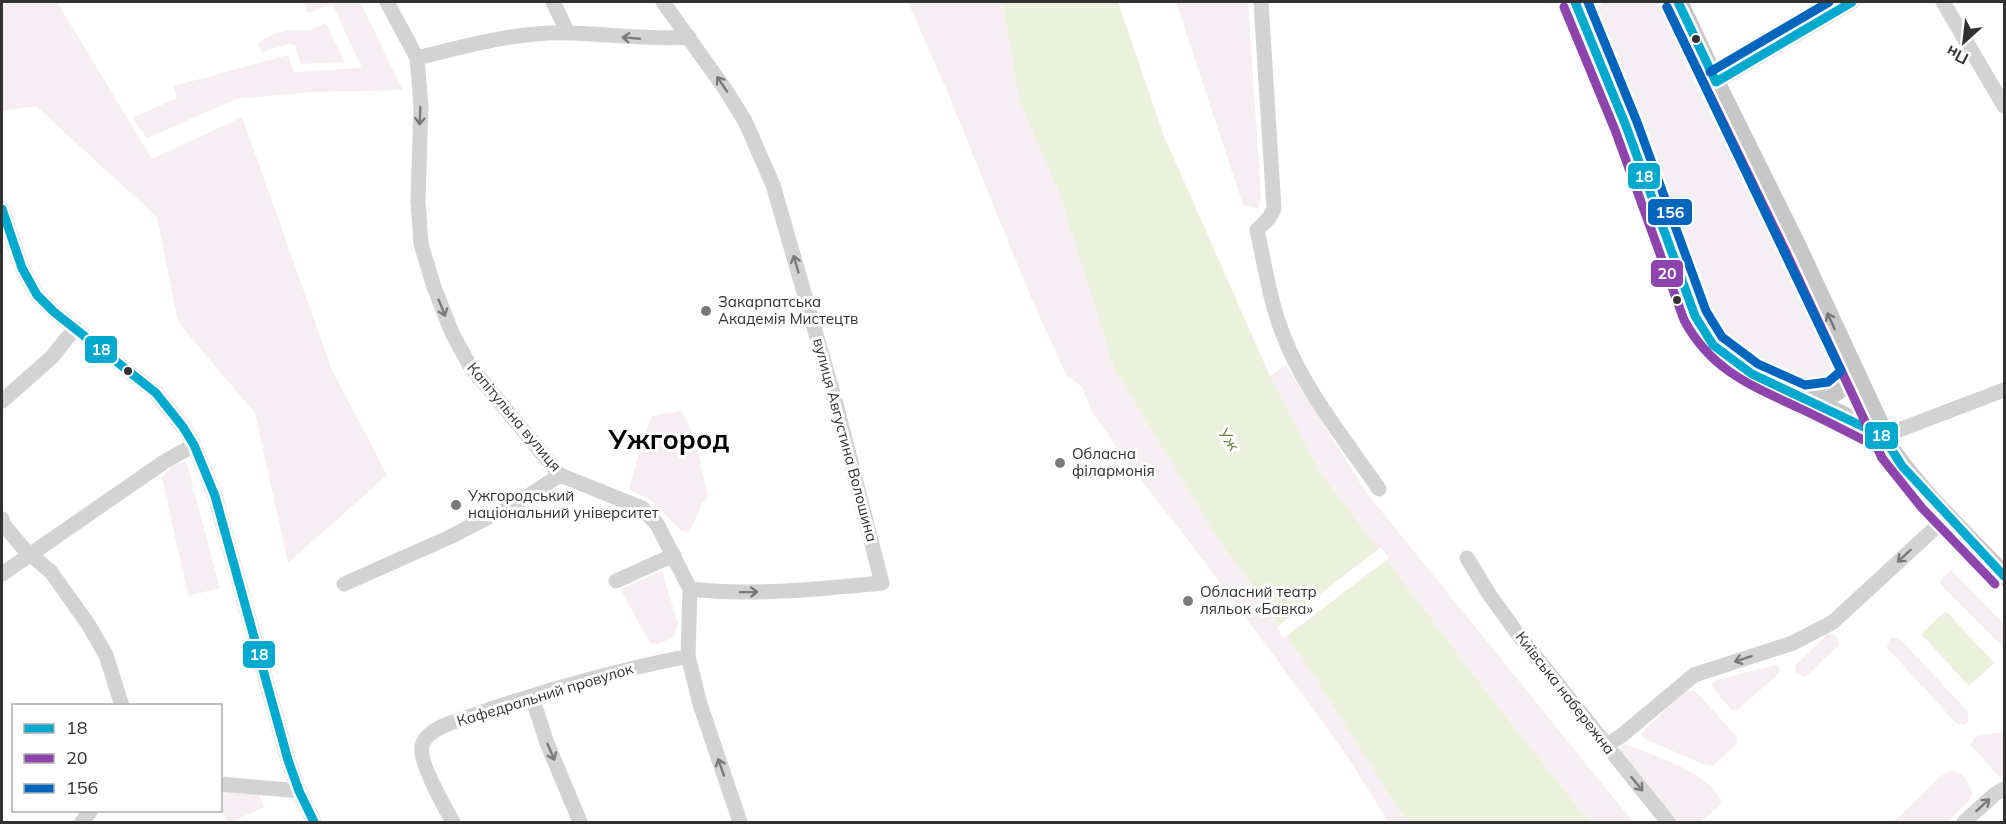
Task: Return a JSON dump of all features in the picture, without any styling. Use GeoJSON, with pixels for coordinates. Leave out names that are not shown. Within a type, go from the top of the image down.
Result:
{"type":"FeatureCollection","features":[{"type":"Feature","properties":{"kind":"main road"},"geometry":{"type":"LineString","coordinates":[[1575,2],[1626,126],[1695,316],[1704,333],[1718,350],[1752,374],[1883,436]]}},
{"type":"Feature","properties":{"kind":"main road"},"geometry":{"type":"LineString","coordinates":[[1678,2],[1796,245],[1883,436],[1902,466],[2004,576]]}},
{"type":"Feature","properties":{"kind":"main road"},"geometry":{"type":"LineString","coordinates":[[1803,397],[1832,394],[1856,374]]}},
{"type":"Feature","properties":{"kind":"street","name":"Капітульна вулиця"},"geometry":{"type":"LineString","coordinates":[[387,2],[417,58],[421,106],[417,201],[421,244],[452,333],[470,366],[560,475],[642,508],[657,524],[690,589]]}},
{"type":"Feature","properties":{"kind":"street"},"geometry":{"type":"LineString","coordinates":[[553,2],[568,33]]}},
{"type":"Feature","properties":{"kind":"street","name":"вулиця Августина Волошина"},"geometry":{"type":"LineString","coordinates":[[663,2],[745,121],[773,185],[835,400],[882,584],[772,592],[721,592],[690,589]]}},
{"type":"Feature","properties":{"kind":"street"},"geometry":{"type":"LineString","coordinates":[[1261,2],[1274,209],[1257,230],[1269,288],[1283,334],[1297,365],[1379,489]]}},
{"type":"Feature","properties":{"kind":"street"},"geometry":{"type":"LineString","coordinates":[[1716,82],[1852,2]]}},
{"type":"Feature","properties":{"kind":"street"},"geometry":{"type":"LineString","coordinates":[[1943,2],[2004,106]]}},
{"type":"Feature","properties":{"kind":"street"},"geometry":{"type":"LineString","coordinates":[[417,58],[511,38],[568,33],[641,39],[689,37]]}},
{"type":"Feature","properties":{"kind":"street"},"geometry":{"type":"LineString","coordinates":[[2,208],[29,283],[37,295],[156,393],[194,445],[215,496],[270,698],[299,791],[314,822]]}},
{"type":"Feature","properties":{"kind":"street"},"geometry":{"type":"LineString","coordinates":[[2,401],[52,357],[75,328]]}},
{"type":"Feature","properties":{"kind":"street"},"geometry":{"type":"LineString","coordinates":[[1883,436],[2004,390]]}},
{"type":"Feature","properties":{"kind":"street"},"geometry":{"type":"LineString","coordinates":[[2,574],[164,462],[194,445]]}},
{"type":"Feature","properties":{"kind":"street"},"geometry":{"type":"LineString","coordinates":[[344,584],[450,537],[525,498],[560,475]]}},
{"type":"Feature","properties":{"kind":"street"},"geometry":{"type":"LineString","coordinates":[[1606,746],[1694,675],[1793,643],[1833,622],[1947,517]]}},
{"type":"Feature","properties":{"kind":"street"},"geometry":{"type":"LineString","coordinates":[[2,519],[4,525],[31,556],[51,572],[88,624],[106,656],[122,704]]}},
{"type":"Feature","properties":{"kind":"street"},"geometry":{"type":"LineString","coordinates":[[616,581],[674,555]]}},
{"type":"Feature","properties":{"kind":"street","name":"Київська набережна"},"geometry":{"type":"LineString","coordinates":[[1467,558],[1517,633],[1668,822]]}},
{"type":"Feature","properties":{"kind":"street"},"geometry":{"type":"LineString","coordinates":[[690,589],[688,656],[700,704],[740,822]]}},
{"type":"Feature","properties":{"kind":"street","name":"Кафедральний провулок"},"geometry":{"type":"LineString","coordinates":[[453,822],[431,780],[422,756],[421,748],[429,734],[440,728],[532,696],[688,656]]}},
{"type":"Feature","properties":{"kind":"street"},"geometry":{"type":"LineString","coordinates":[[532,696],[547,743],[580,822]]}},
{"type":"Feature","properties":{"kind":"street"},"geometry":{"type":"LineString","coordinates":[[222,784],[299,791]]}},
{"type":"Feature","properties":{"kind":"street"},"geometry":{"type":"LineString","coordinates":[[1964,822],[1995,794],[2004,789]]}},
{"type":"Feature","properties":{"kind":"shaded area"},"geometry":{"type":"Polygon","coordinates":[[[2,2],[57,2],[152,159],[242,117],[332,370],[387,475],[288,563],[255,413],[178,322],[157,217],[36,106],[2,111],[2,2]]]}},
{"type":"Feature","properties":{"kind":"shaded area"},"geometry":{"type":"Polygon","coordinates":[[[305,2],[360,2],[403,90],[312,92],[236,99],[147,138],[132,118],[177,98],[174,86],[288,55],[294,72],[362,68],[332,4],[308,13],[305,2]]]}},
{"type":"Feature","properties":{"kind":"shaded area"},"geometry":{"type":"Polygon","coordinates":[[[908,2],[1001,2],[1019,100],[1060,195],[1114,368],[1217,538],[1319,684],[1398,809],[1409,822],[1390,822],[1386,818],[1317,714],[1192,545],[1132,469],[1092,412],[1082,387],[1067,376],[1032,300],[945,86],[908,2]]]}},
{"type":"Feature","properties":{"kind":"shaded area"},"geometry":{"type":"Polygon","coordinates":[[[1176,2],[1248,2],[1261,197],[1258,208],[1243,205],[1176,2]]]}},
{"type":"Feature","properties":{"kind":"shaded area"},"geometry":{"type":"Polygon","coordinates":[[[1602,2],[1658,2],[1841,365],[1837,380],[1831,386],[1808,387],[1738,355],[1717,334],[1704,305],[1638,121],[1597,23],[1597,12],[1602,2]]]}},
{"type":"Feature","properties":{"kind":"shaded area"},"geometry":{"type":"Polygon","coordinates":[[[326,23],[345,62],[301,64],[295,45],[289,44],[262,52],[258,45],[268,37],[281,32],[308,31],[326,23]]]}},
{"type":"Feature","properties":{"kind":"shaded area"},"geometry":{"type":"Polygon","coordinates":[[[1286,365],[1366,492],[1633,822],[1590,822],[1495,703],[1321,473],[1270,376],[1286,365]]]}},
{"type":"Feature","properties":{"kind":"shaded area"},"geometry":{"type":"Polygon","coordinates":[[[682,411],[695,438],[691,440],[693,444],[696,442],[708,498],[701,504],[689,532],[680,530],[651,500],[629,490],[643,438],[652,416],[682,411]]]}},
{"type":"Feature","properties":{"kind":"shaded area"},"geometry":{"type":"Polygon","coordinates":[[[186,461],[220,588],[188,596],[162,478],[172,466],[186,461]]]}},
{"type":"Feature","properties":{"kind":"shaded area"},"geometry":{"type":"Polygon","coordinates":[[[1951,570],[2004,624],[2004,651],[2002,646],[1940,584],[1940,581],[1951,570]]]}},
{"type":"Feature","properties":{"kind":"shaded area"},"geometry":{"type":"Polygon","coordinates":[[[662,571],[678,624],[673,638],[657,644],[650,643],[620,589],[662,571]]]}},
{"type":"Feature","properties":{"kind":"shaded area"},"geometry":{"type":"Polygon","coordinates":[[[1828,634],[1836,636],[1839,645],[1805,677],[1798,675],[1795,666],[1828,634]]]}},
{"type":"Feature","properties":{"kind":"shaded area"},"geometry":{"type":"Polygon","coordinates":[[[1890,638],[1897,638],[1903,642],[1968,712],[1968,721],[1965,725],[1957,724],[1891,652],[1887,647],[1890,638]]]}},
{"type":"Feature","properties":{"kind":"shaded area"},"geometry":{"type":"Polygon","coordinates":[[[1774,665],[1778,666],[1780,671],[1777,675],[1736,711],[1732,710],[1713,688],[1714,681],[1774,665]]]}},
{"type":"Feature","properties":{"kind":"shaded area"},"geometry":{"type":"Polygon","coordinates":[[[1692,690],[1737,737],[1738,742],[1713,766],[1649,741],[1642,736],[1643,732],[1685,691],[1692,690]]]}},
{"type":"Feature","properties":{"kind":"shaded area"},"geometry":{"type":"Polygon","coordinates":[[[2004,732],[2004,777],[1999,776],[1970,744],[1976,736],[2004,732]]]}},
{"type":"Feature","properties":{"kind":"shaded area"},"geometry":{"type":"Polygon","coordinates":[[[1622,745],[1652,754],[1694,774],[1715,791],[1721,801],[1719,806],[1700,822],[1670,822],[1619,753],[1622,745]]]}},
{"type":"Feature","properties":{"kind":"shaded area"},"geometry":{"type":"Polygon","coordinates":[[[1952,770],[1966,779],[1972,795],[1968,802],[1947,822],[1894,822],[1941,776],[1952,770]]]}},
{"type":"Feature","properties":{"kind":"shaded area"},"geometry":{"type":"Polygon","coordinates":[[[222,788],[258,792],[264,807],[228,822],[222,810],[222,788]]]}},
{"type":"Feature","properties":{"kind":"water","name":"Уж"},"geometry":{"type":"Polygon","coordinates":[[[1001,2],[1118,2],[1164,136],[1270,376],[1321,473],[1495,703],[1590,822],[1409,822],[1398,809],[1319,684],[1217,538],[1114,368],[1060,195],[1019,100],[1001,2]]]}},
{"type":"Feature","properties":{"kind":"water"},"geometry":{"type":"Polygon","coordinates":[[[1946,611],[1994,663],[1969,686],[1921,634],[1946,611]]]}},
{"type":"Feature","properties":{"kind":"pier"},"geometry":{"type":"Polygon","coordinates":[[[1381,547],[1389,558],[1284,638],[1277,627],[1381,547]]]}},
{"type":"Feature","properties":{"kind":"transit line","name":"18"},"geometry":{"type":"LineString","coordinates":[[1575,2],[1626,126],[1695,316],[1713,345],[1752,374],[1883,436],[1902,466],[2004,576]]}},
{"type":"Feature","properties":{"kind":"transit line","name":"156"},"geometry":{"type":"LineString","coordinates":[[1588,2],[1637,122],[1706,311],[1722,337],[1758,364],[1805,385],[1828,382],[1841,371],[1667,7]]}},
{"type":"Feature","properties":{"kind":"transit line","name":"18"},"geometry":{"type":"LineString","coordinates":[[1678,2],[1716,82],[1852,2]]}},
{"type":"Feature","properties":{"kind":"transit line","name":"156"},"geometry":{"type":"LineString","coordinates":[[1710,72],[1829,2]]}},
{"type":"Feature","properties":{"kind":"transit line","name":"20"},"geometry":{"type":"LineString","coordinates":[[1564,7],[1615,130],[1684,320],[1695,337],[1706,352],[1733,374],[1764,392],[1878,447]]}},
{"type":"Feature","properties":{"kind":"transit line","name":"20"},"geometry":{"type":"LineString","coordinates":[[1667,7],[1785,250],[1882,458],[1922,508],[1995,584]]}},
{"type":"Feature","properties":{"kind":"transit line","name":"18"},"geometry":{"type":"LineString","coordinates":[[2,209],[22,268],[37,295],[54,312],[156,393],[194,445],[215,496],[288,760],[299,791],[314,822]]}},
{"type":"Feature","properties":{"kind":"place","name":"Закарпатська Академія Мистецтв"},"geometry":{"type":"Point","coordinates":[706,311]}},
{"type":"Feature","properties":{"kind":"place","name":"Обласна філармонія"},"geometry":{"type":"Point","coordinates":[1060,463]}},
{"type":"Feature","properties":{"kind":"place","name":"Ужгородський національний університет"},"geometry":{"type":"Point","coordinates":[456,505]}},
{"type":"Feature","properties":{"kind":"place","name":"Обласний театр ляльок «Бавка»"},"geometry":{"type":"Point","coordinates":[1188,601]}},
{"type":"Feature","properties":{"kind":"district","name":"Ужгород"},"geometry":{"type":"Point","coordinates":[669,440]}}]}
